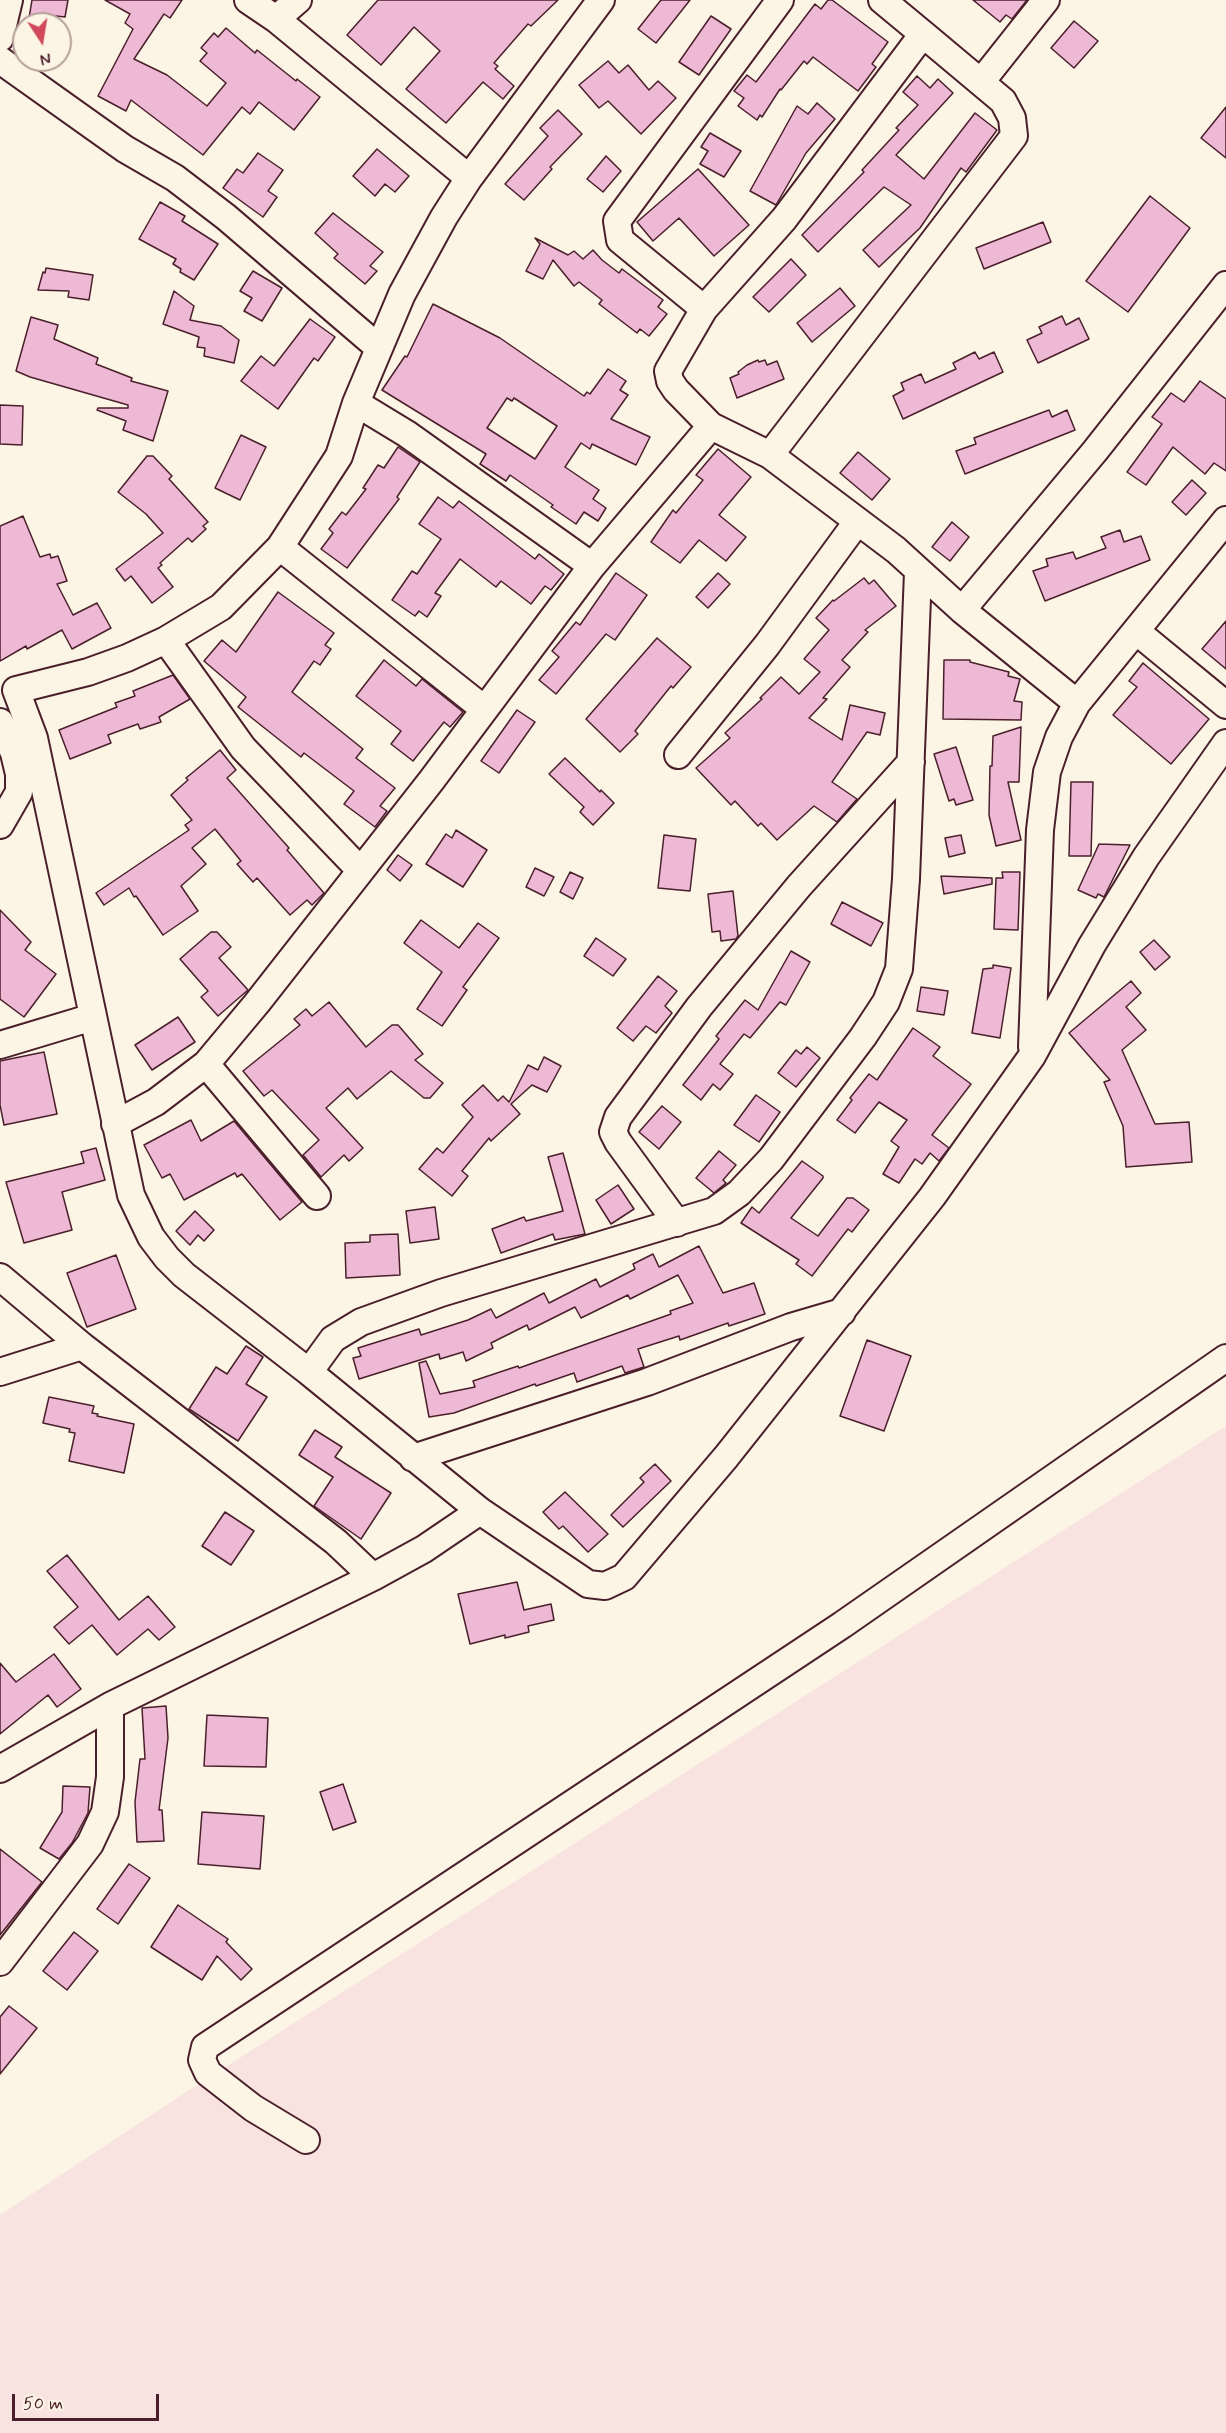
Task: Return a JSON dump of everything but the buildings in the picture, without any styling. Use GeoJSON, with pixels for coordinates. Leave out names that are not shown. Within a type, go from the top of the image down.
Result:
{"type":"FeatureCollection","features":[{"type":"Feature","properties":{"kind":"street"},"geometry":{"type":"LineString","coordinates":[[0,38],[9,0]]}},
{"type":"Feature","properties":{"kind":"street"},"geometry":{"type":"LineString","coordinates":[[248,0],[276,19],[469,178]]}},
{"type":"Feature","properties":{"kind":"street"},"geometry":{"type":"LineString","coordinates":[[276,19],[298,0]]}},
{"type":"Feature","properties":{"kind":"street"},"geometry":{"type":"LineString","coordinates":[[601,0],[469,178],[444,217],[402,294],[356,403],[339,456],[280,547],[221,607],[166,640],[127,658],[88,672],[8,688],[34,738],[114,1124],[131,1195],[151,1237],[184,1275],[309,1372],[480,1511],[588,1584],[605,1586],[624,1577],[726,1457],[932,1197],[1032,1056],[1092,945],[1146,857],[1226,743]]}},
{"type":"Feature","properties":{"kind":"street"},"geometry":{"type":"LineString","coordinates":[[704,309],[620,240],[617,221],[780,0]]}},
{"type":"Feature","properties":{"kind":"street"},"geometry":{"type":"LineString","coordinates":[[770,455],[1014,136],[1012,118],[1003,101],[882,0]]}},
{"type":"Feature","properties":{"kind":"street"},"geometry":{"type":"LineString","coordinates":[[981,82],[1046,0]]}},
{"type":"Feature","properties":{"kind":"street"},"geometry":{"type":"LineString","coordinates":[[923,34],[784,219],[704,309],[668,371],[670,381],[711,426],[770,455],[896,550],[962,610],[1077,703]]}},
{"type":"Feature","properties":{"kind":"street"},"geometry":{"type":"LineString","coordinates":[[0,60],[125,149],[175,178],[226,217],[379,348]]}},
{"type":"Feature","properties":{"kind":"street"},"geometry":{"type":"LineString","coordinates":[[962,610],[1095,451],[1226,285]]}},
{"type":"Feature","properties":{"kind":"street"},"geometry":{"type":"LineString","coordinates":[[356,403],[407,434],[592,566]]}},
{"type":"Feature","properties":{"kind":"street"},"geometry":{"type":"LineString","coordinates":[[114,1124],[156,1102],[206,1064],[257,1003],[431,781],[592,566],[711,426]]}},
{"type":"Feature","properties":{"kind":"street"},"geometry":{"type":"LineString","coordinates":[[1032,1056],[1040,831],[1047,772],[1059,737],[1077,703],[1226,520]]}},
{"type":"Feature","properties":{"kind":"street"},"geometry":{"type":"LineString","coordinates":[[678,755],[767,645],[857,522]]}},
{"type":"Feature","properties":{"kind":"street"},"geometry":{"type":"LineString","coordinates":[[280,547],[484,709]]}},
{"type":"Feature","properties":{"kind":"street"},"geometry":{"type":"LineString","coordinates":[[309,1372],[333,1339],[361,1322],[389,1310],[714,1210],[739,1193],[778,1149],[886,1002],[899,969],[906,879],[918,572]]}},
{"type":"Feature","properties":{"kind":"street"},"geometry":{"type":"LineString","coordinates":[[1136,631],[1226,705]]}},
{"type":"Feature","properties":{"kind":"street"},"geometry":{"type":"LineString","coordinates":[[166,640],[243,748],[360,870]]}},
{"type":"Feature","properties":{"kind":"street"},"geometry":{"type":"LineString","coordinates":[[0,722],[14,753],[19,774],[19,792],[0,825]]}},
{"type":"Feature","properties":{"kind":"street"},"geometry":{"type":"LineString","coordinates":[[676,1223],[618,1142],[614,1132],[618,1117],[706,998],[799,886],[910,762]]}},
{"type":"Feature","properties":{"kind":"street"},"geometry":{"type":"LineString","coordinates":[[0,1045],[93,1017]]}},
{"type":"Feature","properties":{"kind":"street"},"geometry":{"type":"LineString","coordinates":[[206,1064],[316,1196]]}},
{"type":"Feature","properties":{"kind":"street"},"geometry":{"type":"LineString","coordinates":[[0,1277],[82,1346],[310,1521],[373,1577]]}},
{"type":"Feature","properties":{"kind":"street"},"geometry":{"type":"LineString","coordinates":[[413,1458],[647,1382],[791,1327],[842,1312]]}},
{"type":"Feature","properties":{"kind":"street"},"geometry":{"type":"LineString","coordinates":[[0,1372],[82,1346]]}},
{"type":"Feature","properties":{"kind":"street"},"geometry":{"type":"LineString","coordinates":[[306,2140],[253,2108],[208,2073],[202,2060],[205,2048],[492,1855],[653,1752],[842,1625],[1226,1358]]}},
{"type":"Feature","properties":{"kind":"street"},"geometry":{"type":"LineString","coordinates":[[0,1769],[110,1706],[373,1577],[424,1549],[480,1511]]}},
{"type":"Feature","properties":{"kind":"street"},"geometry":{"type":"LineString","coordinates":[[0,1962],[90,1844],[105,1812],[110,1777],[110,1706]]}},
{"type":"Feature","properties":{"kind":"shaded area"},"geometry":{"type":"Polygon","coordinates":[[[1226,1426],[1226,2433],[0,2433],[0,2215],[177,2098],[1226,1426]]]}}]}
